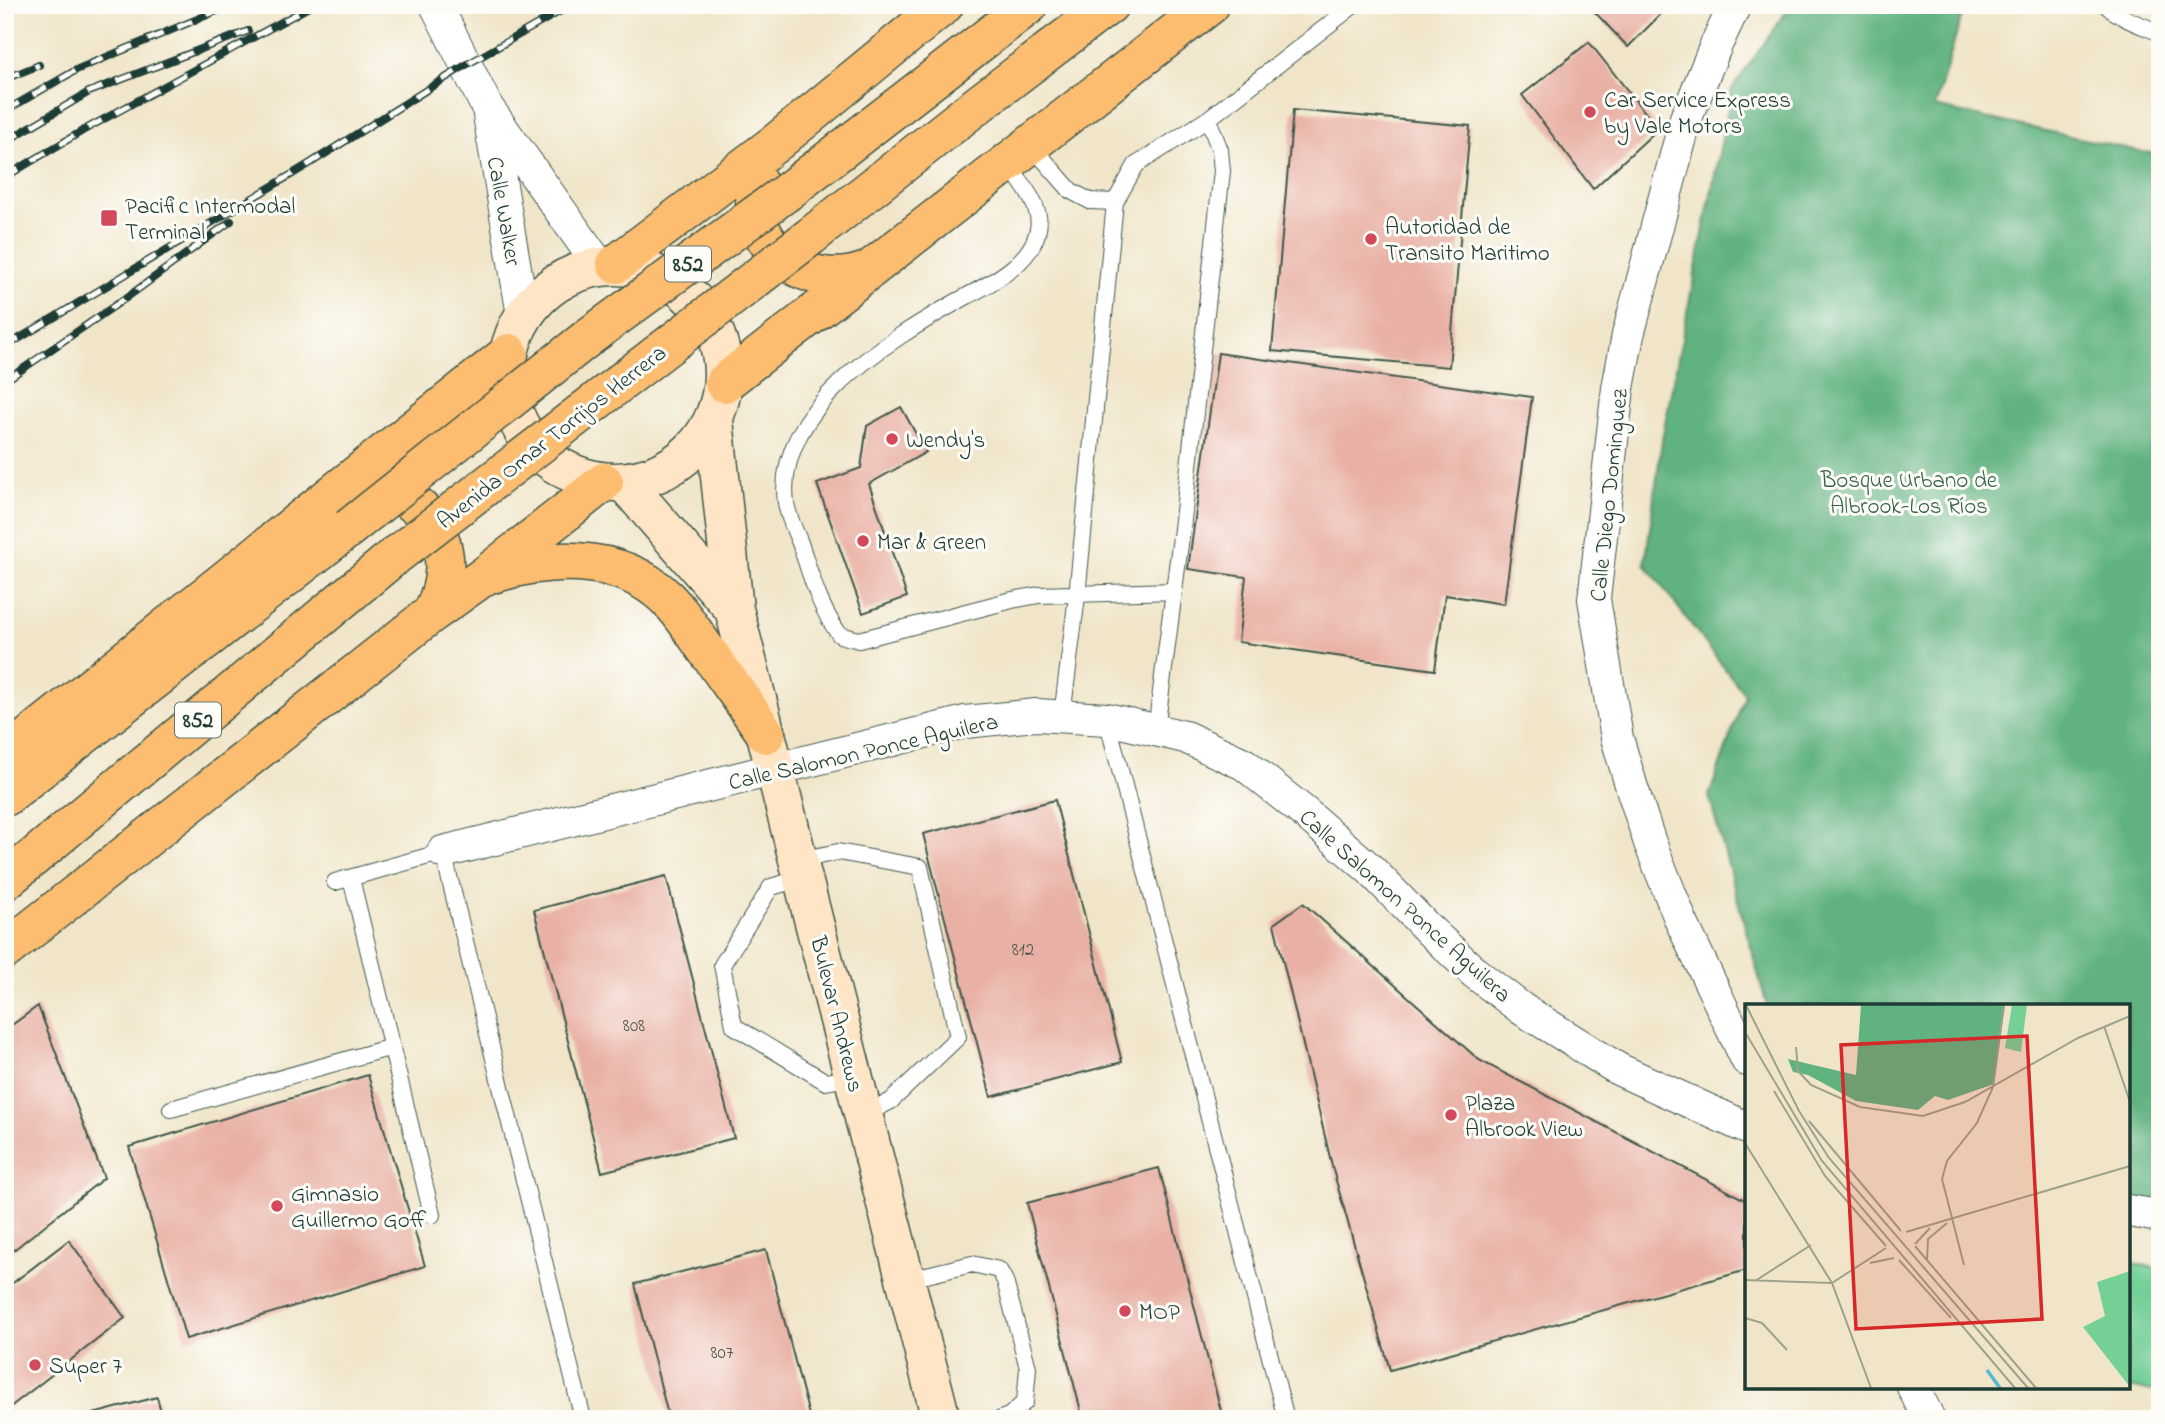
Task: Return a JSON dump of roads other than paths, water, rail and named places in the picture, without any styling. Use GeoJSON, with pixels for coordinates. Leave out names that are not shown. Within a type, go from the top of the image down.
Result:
{"type":"FeatureCollection","features":[{"type":"Feature","properties":{"kind":"main road"},"geometry":{"type":"LineString","coordinates":[[608,265],[777,142],[944,5]]}},
{"type":"Feature","properties":{"kind":"main road","name":"852"},"geometry":{"type":"LineString","coordinates":[[5,797],[339,513],[590,336],[787,192],[1029,5]]}},
{"type":"Feature","properties":{"kind":"main road","name":"Avenida Omar Torrijos Herrera"},"geometry":{"type":"LineString","coordinates":[[5,881],[391,559],[1109,5]]}},
{"type":"Feature","properties":{"kind":"main road"},"geometry":{"type":"LineString","coordinates":[[723,383],[1210,5]]}},
{"type":"Feature","properties":{"kind":"main road"},"geometry":{"type":"LineString","coordinates":[[777,142],[767,155],[756,185],[758,218],[772,246],[783,258],[811,274],[842,278],[873,268]]}},
{"type":"Feature","properties":{"kind":"main road"},"geometry":{"type":"LineString","coordinates":[[5,756],[339,513],[509,353]]}},
{"type":"Feature","properties":{"kind":"main road"},"geometry":{"type":"LineString","coordinates":[[5,950],[431,614],[614,482]]}},
{"type":"Feature","properties":{"kind":"main road"},"geometry":{"type":"LineString","coordinates":[[339,513],[344,492],[374,488],[403,497],[427,516],[439,535],[446,556],[443,586],[431,614]]}},
{"type":"Feature","properties":{"kind":"main road"},"geometry":{"type":"LineString","coordinates":[[484,577],[527,564],[562,561],[592,563],[636,577],[675,606],[771,751]]}},
{"type":"Feature","properties":{"kind":"street","name":"Calle Walker"},"geometry":{"type":"LineString","coordinates":[[436,5],[487,107],[608,265]]}},
{"type":"Feature","properties":{"kind":"street","name":"Calle Diego Dominguez"},"geometry":{"type":"LineString","coordinates":[[1735,5],[1686,118],[1628,335],[1618,388],[1594,599],[1615,727],[1632,789],[1681,921],[1745,1056]]}},
{"type":"Feature","properties":{"kind":"street","name":"Calle Walker"},"geometry":{"type":"LineString","coordinates":[[487,107],[523,315]]}},
{"type":"Feature","properties":{"kind":"street"},"geometry":{"type":"LineString","coordinates":[[608,265],[651,271],[683,288],[707,315],[721,348],[723,383],[714,421],[695,447],[670,467],[652,476],[614,482],[588,479],[551,461],[530,441],[515,415],[510,398],[509,353],[523,315],[551,286],[575,273],[608,265]]}},
{"type":"Feature","properties":{"kind":"street","name":"Bulevar Andrews"},"geometry":{"type":"LineString","coordinates":[[714,421],[734,609],[941,1419]]}},
{"type":"Feature","properties":{"kind":"street","name":"Bulevar Andrews"},"geometry":{"type":"LineString","coordinates":[[614,482],[734,609]]}},
{"type":"Feature","properties":{"kind":"street","name":"Calle Salomon Ponce Aguilera"},"geometry":{"type":"LineString","coordinates":[[443,852],[771,751],[965,722],[1036,715],[1107,719],[1185,737],[1244,764],[1306,813],[1371,870],[1475,973],[1522,1009],[1618,1069],[1745,1127]]}},
{"type":"Feature","properties":{"kind":"street"},"geometry":{"type":"LineString","coordinates":[[2130,1211],[2160,1216]]}},
{"type":"Feature","properties":{"kind":"street"},"geometry":{"type":"LineString","coordinates":[[1914,1389],[1930,1419]]}},
{"type":"Feature","properties":{"kind":"lane"},"geometry":{"type":"LineString","coordinates":[[1062,716],[1115,202],[1136,165],[1208,119],[1354,5]]}},
{"type":"Feature","properties":{"kind":"lane"},"geometry":{"type":"LineString","coordinates":[[2106,5],[2135,23],[2160,33]]}},
{"type":"Feature","properties":{"kind":"lane"},"geometry":{"type":"LineString","coordinates":[[1156,730],[1222,171],[1220,150],[1208,119]]}},
{"type":"Feature","properties":{"kind":"lane"},"geometry":{"type":"LineString","coordinates":[[1019,153],[1071,191],[1090,201],[1115,202]]}},
{"type":"Feature","properties":{"kind":"lane"},"geometry":{"type":"LineString","coordinates":[[1019,153],[1037,209],[1038,228],[1032,243],[1006,274],[903,333],[831,392],[798,436],[786,475],[786,505],[823,609],[840,635],[859,640],[1040,595],[1174,591]]}},
{"type":"Feature","properties":{"kind":"lane"},"geometry":{"type":"LineString","coordinates":[[1107,719],[1286,1419]]}},
{"type":"Feature","properties":{"kind":"lane"},"geometry":{"type":"LineString","coordinates":[[335,882],[443,852],[583,1419]]}},
{"type":"Feature","properties":{"kind":"lane"},"geometry":{"type":"LineString","coordinates":[[854,1077],[826,1082],[734,1026],[722,965],[771,887],[838,852],[920,867],[958,1037],[891,1101],[864,1115]]}},
{"type":"Feature","properties":{"kind":"lane"},"geometry":{"type":"LineString","coordinates":[[351,878],[432,1215]]}},
{"type":"Feature","properties":{"kind":"lane"},"geometry":{"type":"LineString","coordinates":[[171,1109],[392,1047]]}},
{"type":"Feature","properties":{"kind":"lane"},"geometry":{"type":"LineString","coordinates":[[906,1280],[972,1264],[999,1270],[1005,1281],[1028,1368],[1025,1402],[1009,1416],[1001,1419]]}},
{"type":"Feature","properties":{"kind":"railway"},"geometry":{"type":"LineString","coordinates":[[5,111],[78,69],[231,5]]}},
{"type":"Feature","properties":{"kind":"railway"},"geometry":{"type":"LineString","coordinates":[[5,347],[309,164],[466,65],[571,5]]}},
{"type":"Feature","properties":{"kind":"railway"},"geometry":{"type":"LineString","coordinates":[[5,177],[84,130],[307,8]]}},
{"type":"Feature","properties":{"kind":"railway"},"geometry":{"type":"LineString","coordinates":[[5,142],[89,92],[248,31]]}},
{"type":"Feature","properties":{"kind":"railway"},"geometry":{"type":"LineString","coordinates":[[5,79],[39,65]]}},
{"type":"Feature","properties":{"kind":"railway"},"geometry":{"type":"LineString","coordinates":[[5,381],[126,298],[231,221]]}},
{"type":"Feature","properties":{"kind":"place","name":"Car Service Express by Vale Motors"},"geometry":{"type":"Point","coordinates":[1590,112]}},
{"type":"Feature","properties":{"kind":"place","name":"Pacific Intermodal Terminal"},"geometry":{"type":"Point","coordinates":[109,218]}},
{"type":"Feature","properties":{"kind":"place","name":"Autoridad de Transito Maritimo"},"geometry":{"type":"Point","coordinates":[1371,239]}},
{"type":"Feature","properties":{"kind":"place","name":"Wendy's"},"geometry":{"type":"Point","coordinates":[892,439]}},
{"type":"Feature","properties":{"kind":"place","name":"Mar & Green"},"geometry":{"type":"Point","coordinates":[863,541]}},
{"type":"Feature","properties":{"kind":"place","name":"Plaza Albrook View"},"geometry":{"type":"Point","coordinates":[1451,1115]}},
{"type":"Feature","properties":{"kind":"place","name":"Gimnasio Guillermo Goff"},"geometry":{"type":"Point","coordinates":[277,1206]}},
{"type":"Feature","properties":{"kind":"place","name":"MOP"},"geometry":{"type":"Point","coordinates":[1125,1311]}},
{"type":"Feature","properties":{"kind":"place","name":"Super 7"},"geometry":{"type":"Point","coordinates":[35,1365]}},
{"type":"Feature","properties":{"kind":"park label","name":"Bosque Urbano de Albrook-Los Ríos"},"geometry":{"type":"Point","coordinates":[1909,492]}}]}
